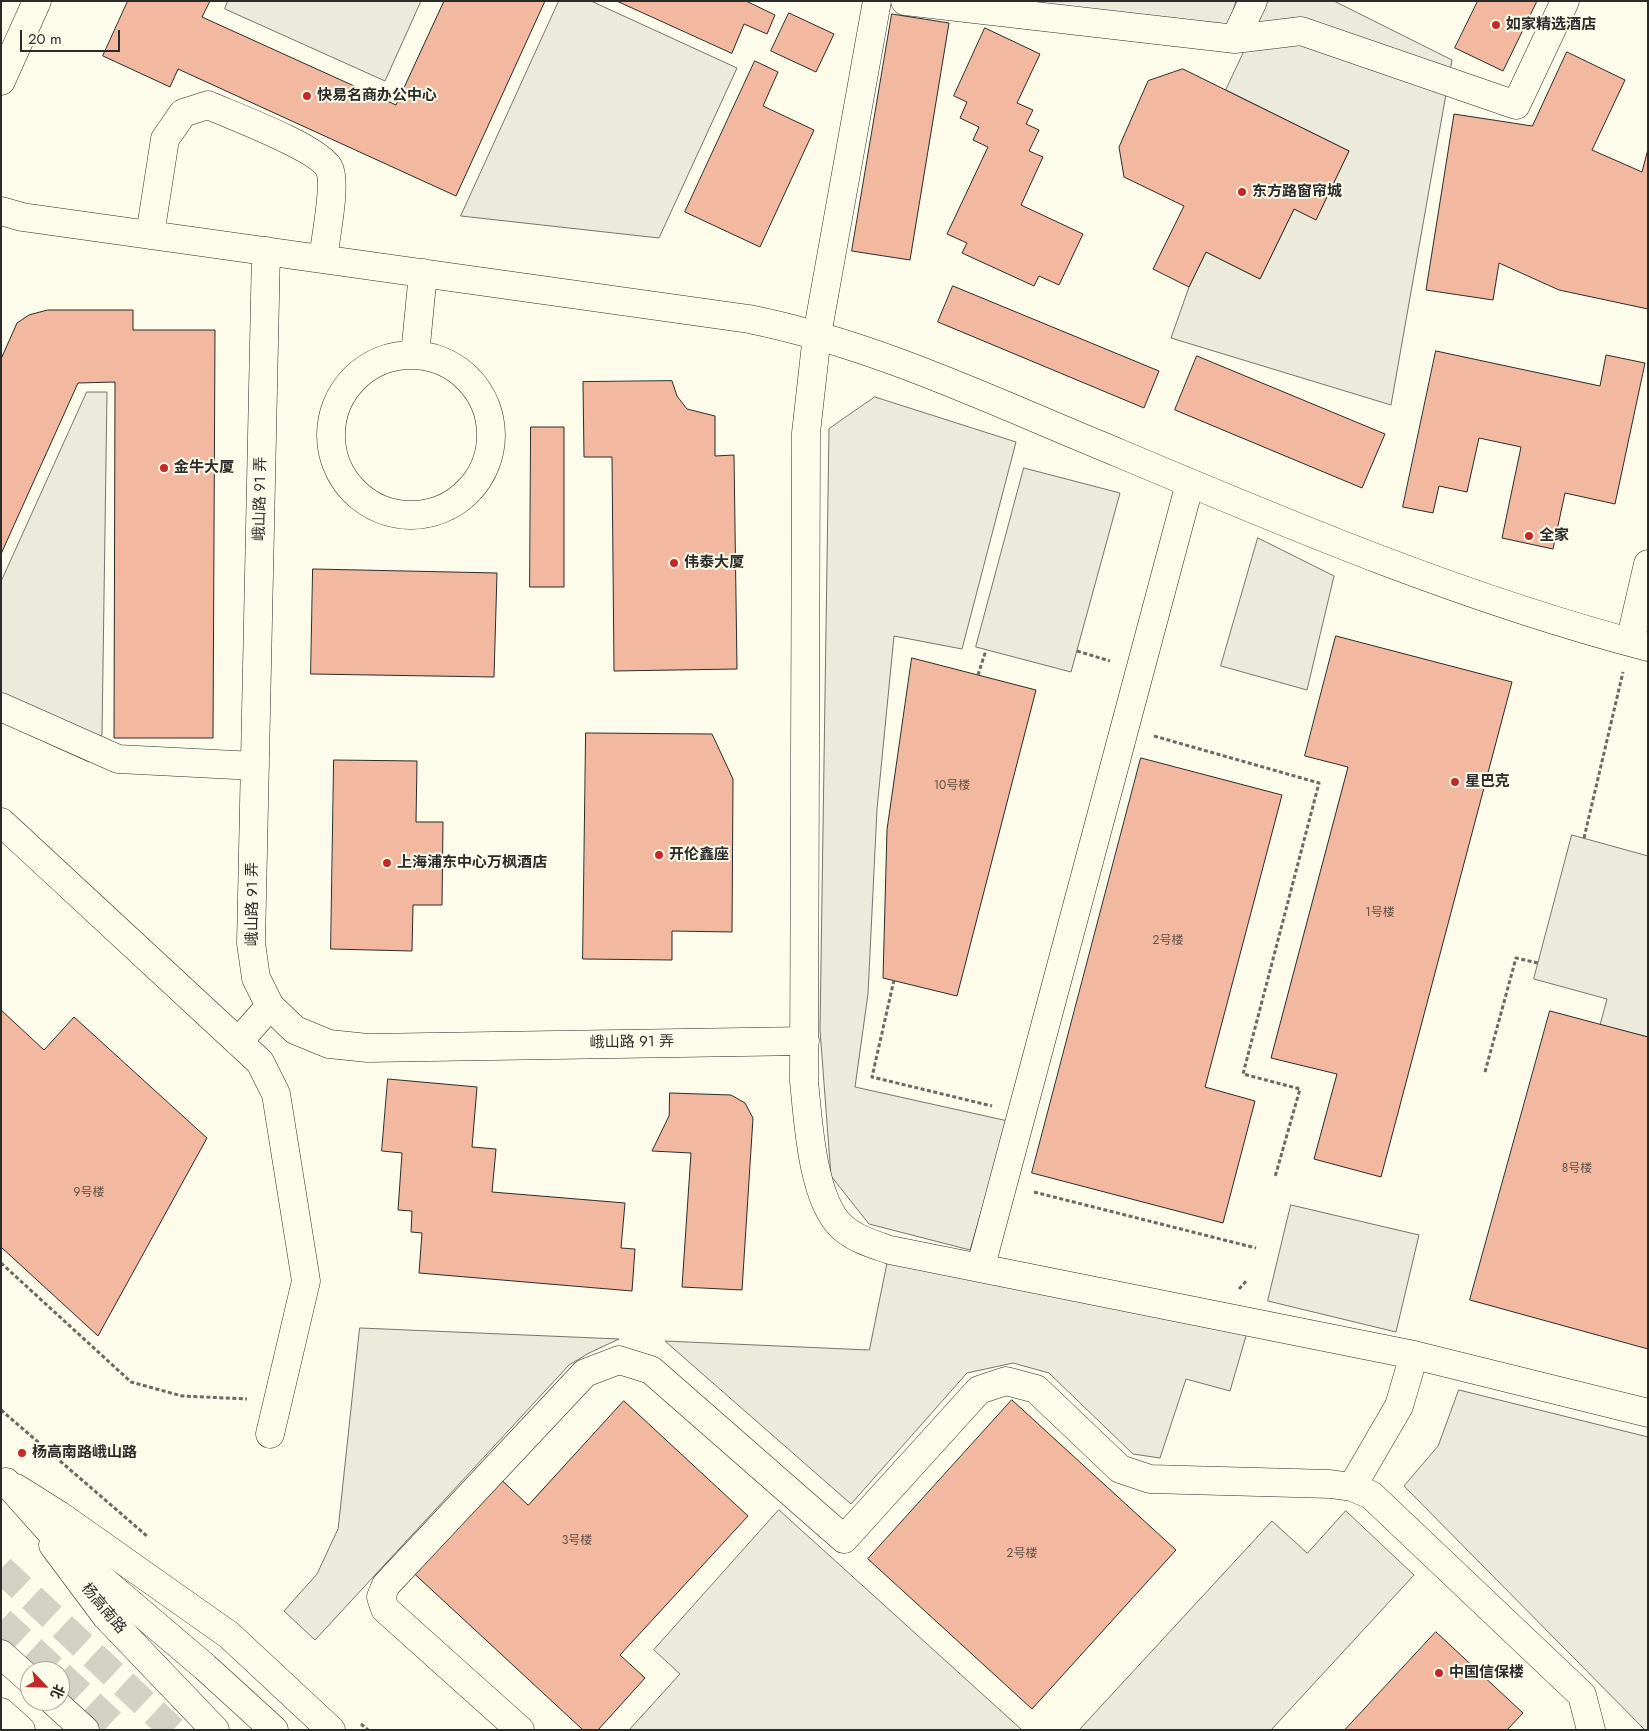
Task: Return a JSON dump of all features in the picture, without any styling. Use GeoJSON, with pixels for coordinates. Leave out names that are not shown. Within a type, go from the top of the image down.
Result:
{"type":"FeatureCollection","features":[{"type":"Feature","properties":{"kind":"main road"},"geometry":{"type":"LineString","coordinates":[[1,81],[37,1]]}},
{"type":"Feature","properties":{"kind":"main road"},"geometry":{"type":"LineString","coordinates":[[876,1],[817,335],[806,433],[804,1081],[810,1142],[818,1178],[829,1208],[841,1226],[861,1240],[890,1250],[981,1266],[1414,1355],[1648,1413]]}},
{"type":"Feature","properties":{"kind":"main road"},"geometry":{"type":"LineString","coordinates":[[905,1],[1235,39],[1301,31],[1516,106],[1565,1]]}},
{"type":"Feature","properties":{"kind":"main road"},"geometry":{"type":"LineString","coordinates":[[1235,39],[1253,1]]}},
{"type":"Feature","properties":{"kind":"main road"},"geometry":{"type":"LineString","coordinates":[[150,235],[165,139],[183,113],[208,105],[314,153],[329,169],[332,188],[323,259]]}},
{"type":"Feature","properties":{"kind":"main road"},"geometry":{"type":"LineString","coordinates":[[1,211],[22,217],[749,319],[817,335],[914,367],[1190,483],[1441,582],[1542,618],[1639,644],[1648,564]]}},
{"type":"Feature","properties":{"kind":"main road","name":"峨山路 91 弄"},"geometry":{"type":"LineString","coordinates":[[266,251],[251,943],[256,978],[270,1006],[295,1030],[329,1044],[368,1048],[805,1040]]}},
{"type":"Feature","properties":{"kind":"main road"},"geometry":{"type":"LineString","coordinates":[[415,355],[423,273]]}},
{"type":"Feature","properties":{"kind":"main road"},"geometry":{"type":"LineString","coordinates":[[400,355],[415,355],[427,356],[453,366],[473,384],[487,408],[492,435],[487,460],[475,483],[457,501],[434,512],[408,516],[383,511],[361,498],[343,479],[333,456],[330,430],[337,403],[352,380],[374,364],[400,355]]}},
{"type":"Feature","properties":{"kind":"main road"},"geometry":{"type":"LineString","coordinates":[[981,1266],[1190,483]]}},
{"type":"Feature","properties":{"kind":"main road"},"geometry":{"type":"LineString","coordinates":[[1,706],[118,759],[255,766]]}},
{"type":"Feature","properties":{"kind":"main road"},"geometry":{"type":"LineString","coordinates":[[1,822],[260,1062],[276,1094],[306,1281],[270,1434]]}},
{"type":"Feature","properties":{"kind":"main road"},"geometry":{"type":"LineString","coordinates":[[238,1042],[270,1006]]}},
{"type":"Feature","properties":{"kind":"main road"},"geometry":{"type":"LineString","coordinates":[[1352,1487],[1399,1406],[1414,1355]]}},
{"type":"Feature","properties":{"kind":"main road"},"geometry":{"type":"LineString","coordinates":[[520,1730],[385,1608],[381,1598],[386,1586],[585,1372],[619,1360],[651,1370],[844,1539],[978,1390],[1006,1381],[1036,1389],[1120,1469],[1150,1479],[1330,1484],[1352,1487],[1371,1496],[1582,1695],[1591,1730]]}},
{"type":"Feature","properties":{"kind":"main road"},"geometry":{"type":"LineString","coordinates":[[4,1480],[65,1548],[205,1667],[274,1730]]}},
{"type":"Feature","properties":{"kind":"main road"},"geometry":{"type":"LineString","coordinates":[[4,1480],[58,1515],[229,1635],[331,1730]]}},
{"type":"Feature","properties":{"kind":"main road","name":"杨高南路"},"geometry":{"type":"LineString","coordinates":[[4,1480],[106,1616],[215,1730]]}},
{"type":"Feature","properties":{"kind":"main road"},"geometry":{"type":"LineString","coordinates":[[1,1654],[20,1671]]}},
{"type":"Feature","properties":{"kind":"main road"},"geometry":{"type":"LineString","coordinates":[[64,1711],[85,1730]]}},
{"type":"Feature","properties":{"kind":"main road"},"geometry":{"type":"LineString","coordinates":[[1,1712],[21,1730]]}},
{"type":"Feature","properties":{"kind":"path"},"geometry":{"type":"LineString","coordinates":[[1584,838],[1639,644]]}},
{"type":"Feature","properties":{"kind":"path"},"geometry":{"type":"LineString","coordinates":[[978,675],[986,650]]}},
{"type":"Feature","properties":{"kind":"path"},"geometry":{"type":"LineString","coordinates":[[1125,727],[1319,783],[1244,1074],[1300,1089],[1276,1177]]}},
{"type":"Feature","properties":{"kind":"path"},"geometry":{"type":"LineString","coordinates":[[1486,1072],[1516,958],[1538,963]]}},
{"type":"Feature","properties":{"kind":"path"},"geometry":{"type":"LineString","coordinates":[[894,980],[872,1077],[1022,1113]]}},
{"type":"Feature","properties":{"kind":"path"},"geometry":{"type":"LineString","coordinates":[[1006,1171],[1032,1191],[1256,1248]]}},
{"type":"Feature","properties":{"kind":"path"},"geometry":{"type":"LineString","coordinates":[[1,1263],[131,1382],[182,1396],[278,1400]]}},
{"type":"Feature","properties":{"kind":"shaded area"},"geometry":{"type":"Polygon","coordinates":[[[228,1],[421,1],[385,81],[225,9],[228,1]]]}},
{"type":"Feature","properties":{"kind":"shaded area"},"geometry":{"type":"Polygon","coordinates":[[[559,1],[591,1],[737,68],[659,238],[461,216],[559,1]]]}},
{"type":"Feature","properties":{"kind":"shaded area"},"geometry":{"type":"Polygon","coordinates":[[[1014,1],[1236,1],[1229,24],[1014,1]]]}},
{"type":"Feature","properties":{"kind":"shaded area"},"geometry":{"type":"Polygon","coordinates":[[[1268,1],[1334,1],[1452,60],[1391,405],[1171,338],[1189,287],[1206,252],[1260,279],[1294,209],[1316,219],[1349,151],[1226,90],[1268,1]]]}},
{"type":"Feature","properties":{"kind":"shaded area"},"geometry":{"type":"Polygon","coordinates":[[[87,392],[107,392],[102,734],[89,762],[1,722],[1,582],[87,392]]]}},
{"type":"Feature","properties":{"kind":"shaded area"},"geometry":{"type":"Polygon","coordinates":[[[875,397],[1016,442],[962,649],[894,636],[877,809],[868,994],[855,1087],[1008,1121],[970,1250],[869,1224],[831,1176],[820,1030],[829,429],[875,397]]]}},
{"type":"Feature","properties":{"kind":"shaded area"},"geometry":{"type":"Polygon","coordinates":[[[1024,468],[1120,493],[1071,672],[976,647],[1024,468]]]}},
{"type":"Feature","properties":{"kind":"shaded area"},"geometry":{"type":"Polygon","coordinates":[[[1258,538],[1334,576],[1307,690],[1221,666],[1258,538]]]}},
{"type":"Feature","properties":{"kind":"shaded area"},"geometry":{"type":"Polygon","coordinates":[[[1572,835],[1648,856],[1648,1037],[1600,1025],[1607,999],[1534,979],[1572,835]]]}},
{"type":"Feature","properties":{"kind":"shaded area"},"geometry":{"type":"Polygon","coordinates":[[[1291,1205],[1419,1235],[1396,1332],[1268,1301],[1291,1205]]]}},
{"type":"Feature","properties":{"kind":"shaded area"},"geometry":{"type":"Polygon","coordinates":[[[890,1250],[1250,1322],[1230,1391],[1186,1379],[1160,1458],[1133,1454],[1049,1373],[1013,1363],[967,1373],[851,1504],[665,1341],[869,1350],[890,1250]]]}},
{"type":"Feature","properties":{"kind":"shaded area"},"geometry":{"type":"Polygon","coordinates":[[[360,1328],[619,1339],[569,1365],[315,1640],[284,1611],[317,1574],[338,1529],[360,1328]]]}},
{"type":"Feature","properties":{"kind":"shaded area"},"geometry":{"type":"Polygon","coordinates":[[[1459,1390],[1648,1437],[1648,1730],[1645,1730],[1404,1486],[1438,1446],[1459,1390]]]}},
{"type":"Feature","properties":{"kind":"shaded area"},"geometry":{"type":"Polygon","coordinates":[[[779,1510],[1022,1730],[629,1730],[680,1674],[654,1650],[779,1510]]]}},
{"type":"Feature","properties":{"kind":"shaded area"},"geometry":{"type":"Polygon","coordinates":[[[1346,1511],[1414,1575],[1271,1730],[1079,1730],[1272,1521],[1307,1553],[1346,1511]]]}},
{"type":"Feature","properties":{"kind":"building","name":"快易名商办公中心"},"geometry":{"type":"Polygon","coordinates":[[[128,1],[210,1],[202,17],[396,105],[444,1],[545,1],[456,196],[178,69],[170,87],[103,56],[128,1]]]}},
{"type":"Feature","properties":{"kind":"building"},"geometry":{"type":"Polygon","coordinates":[[[617,1],[746,1],[775,15],[767,34],[744,24],[732,53],[617,1]]]}},
{"type":"Feature","properties":{"kind":"building","name":"如家精选酒店"},"geometry":{"type":"Polygon","coordinates":[[[1478,1],[1537,1],[1503,71],[1455,48],[1478,1]]]}},
{"type":"Feature","properties":{"kind":"building"},"geometry":{"type":"Polygon","coordinates":[[[789,13],[834,34],[816,72],[771,51],[789,13]]]}},
{"type":"Feature","properties":{"kind":"building"},"geometry":{"type":"Polygon","coordinates":[[[892,14],[949,23],[910,260],[852,251],[892,14]]]}},
{"type":"Feature","properties":{"kind":"building"},"geometry":{"type":"Polygon","coordinates":[[[985,28],[1040,54],[1017,103],[1033,110],[1026,124],[1039,130],[1029,151],[1043,157],[1021,205],[1083,234],[1059,285],[1039,276],[1034,286],[962,253],[967,243],[947,234],[988,147],[973,140],[979,127],[960,118],[967,102],[954,96],[985,28]]]}},
{"type":"Feature","properties":{"kind":"building"},"geometry":{"type":"Polygon","coordinates":[[[1567,52],[1625,80],[1592,150],[1642,172],[1648,149],[1648,309],[1559,290],[1499,263],[1493,300],[1426,290],[1454,114],[1532,126],[1567,52]]]}},
{"type":"Feature","properties":{"kind":"building"},"geometry":{"type":"Polygon","coordinates":[[[755,61],[778,72],[763,106],[814,130],[760,247],[685,212],[755,61]]]}},
{"type":"Feature","properties":{"kind":"building","name":"东方路窗帘城"},"geometry":{"type":"Polygon","coordinates":[[[1183,69],[1349,151],[1316,220],[1294,209],[1260,279],[1206,252],[1189,287],[1153,269],[1184,206],[1124,177],[1119,147],[1148,81],[1183,69]]]}},
{"type":"Feature","properties":{"kind":"building"},"geometry":{"type":"Polygon","coordinates":[[[953,286],[1159,371],[1144,408],[938,322],[953,286]]]}},
{"type":"Feature","properties":{"kind":"building","name":"金牛大厦"},"geometry":{"type":"Polygon","coordinates":[[[48,310],[133,310],[133,330],[215,330],[213,738],[114,738],[115,382],[78,383],[1,554],[1,359],[17,323],[29,315],[48,310]]]}},
{"type":"Feature","properties":{"kind":"building"},"geometry":{"type":"Polygon","coordinates":[[[1436,351],[1600,386],[1606,355],[1645,363],[1615,504],[1565,493],[1553,549],[1502,538],[1521,447],[1479,438],[1467,492],[1439,486],[1433,513],[1403,507],[1436,351]]]}},
{"type":"Feature","properties":{"kind":"building"},"geometry":{"type":"Polygon","coordinates":[[[1197,356],[1385,434],[1362,488],[1175,410],[1197,356]]]}},
{"type":"Feature","properties":{"kind":"building","name":"伟泰大厦"},"geometry":{"type":"Polygon","coordinates":[[[672,381],[677,396],[687,409],[715,416],[715,456],[734,455],[737,669],[614,671],[612,457],[584,457],[583,382],[672,381]]]}},
{"type":"Feature","properties":{"kind":"building"},"geometry":{"type":"Polygon","coordinates":[[[531,427],[564,427],[564,587],[530,587],[531,427]]]}},
{"type":"Feature","properties":{"kind":"building"},"geometry":{"type":"Polygon","coordinates":[[[313,569],[497,573],[494,677],[311,674],[313,569]]]}},
{"type":"Feature","properties":{"kind":"building"},"geometry":{"type":"Polygon","coordinates":[[[1336,636],[1512,682],[1381,1177],[1314,1159],[1337,1074],[1271,1058],[1348,767],[1305,756],[1336,636]]]}},
{"type":"Feature","properties":{"kind":"building"},"geometry":{"type":"Polygon","coordinates":[[[912,658],[1036,690],[957,996],[883,978],[887,830],[912,658]]]}},
{"type":"Feature","properties":{"kind":"building","name":"开伦鑫座"},"geometry":{"type":"Polygon","coordinates":[[[586,733],[712,734],[733,779],[732,932],[672,931],[672,960],[583,959],[586,733]]]}},
{"type":"Feature","properties":{"kind":"building"},"geometry":{"type":"Polygon","coordinates":[[[1141,758],[1282,795],[1205,1087],[1255,1101],[1223,1223],[1032,1173],[1141,758]]]}},
{"type":"Feature","properties":{"kind":"building","name":"上海浦东中心万枫酒店"},"geometry":{"type":"Polygon","coordinates":[[[334,760],[417,761],[416,822],[443,822],[442,905],[413,905],[412,951],[331,949],[334,760]]]}},
{"type":"Feature","properties":{"kind":"building"},"geometry":{"type":"Polygon","coordinates":[[[1,1010],[44,1050],[74,1017],[207,1138],[98,1336],[1,1247],[1,1010]]]}},
{"type":"Feature","properties":{"kind":"building"},"geometry":{"type":"Polygon","coordinates":[[[1550,1011],[1648,1037],[1648,1349],[1470,1300],[1550,1011]]]}},
{"type":"Feature","properties":{"kind":"building"},"geometry":{"type":"Polygon","coordinates":[[[388,1079],[477,1087],[472,1147],[496,1149],[492,1192],[625,1203],[621,1248],[635,1249],[632,1291],[419,1273],[422,1233],[411,1232],[412,1211],[398,1210],[402,1153],[382,1151],[388,1079]]]}},
{"type":"Feature","properties":{"kind":"building"},"geometry":{"type":"Polygon","coordinates":[[[670,1093],[731,1095],[745,1103],[753,1118],[742,1290],[682,1287],[691,1153],[652,1151],[669,1116],[670,1093]]]}},
{"type":"Feature","properties":{"kind":"building"},"geometry":{"type":"Polygon","coordinates":[[[1012,1400],[1176,1550],[1032,1709],[868,1559],[1012,1400]]]}},
{"type":"Feature","properties":{"kind":"building"},"geometry":{"type":"Polygon","coordinates":[[[624,1401],[748,1516],[620,1655],[645,1678],[598,1730],[583,1730],[406,1566],[493,1472],[528,1505],[624,1401]]]}},
{"type":"Feature","properties":{"kind":"building","name":"中国信保楼"},"geometry":{"type":"Polygon","coordinates":[[[1436,1632],[1523,1713],[1507,1730],[1345,1730],[1436,1632]]]}},
{"type":"Feature","properties":{"kind":"tunnel"},"geometry":{"type":"LineString","coordinates":[[1,1569],[173,1730]]}},
{"type":"Feature","properties":{"kind":"tunnel"},"geometry":{"type":"LineString","coordinates":[[1,1621],[44,1661]]}},
{"type":"Feature","properties":{"kind":"tunnel"},"geometry":{"type":"LineString","coordinates":[[70,1684],[119,1730]]}},
{"type":"Feature","properties":{"kind":"place","name":"如家精选酒店"},"geometry":{"type":"Point","coordinates":[1496,25]}},
{"type":"Feature","properties":{"kind":"place","name":"快易名商办公中心"},"geometry":{"type":"Point","coordinates":[307,96]}},
{"type":"Feature","properties":{"kind":"place","name":"东方路窗帘城"},"geometry":{"type":"Point","coordinates":[1242,192]}},
{"type":"Feature","properties":{"kind":"place","name":"金牛大厦"},"geometry":{"type":"Point","coordinates":[164,468]}},
{"type":"Feature","properties":{"kind":"place","name":"全家"},"geometry":{"type":"Point","coordinates":[1529,536]}},
{"type":"Feature","properties":{"kind":"place","name":"伟泰大厦"},"geometry":{"type":"Point","coordinates":[674,563]}},
{"type":"Feature","properties":{"kind":"place","name":"星巴克"},"geometry":{"type":"Point","coordinates":[1455,782]}},
{"type":"Feature","properties":{"kind":"place","name":"开伦鑫座"},"geometry":{"type":"Point","coordinates":[659,855]}},
{"type":"Feature","properties":{"kind":"place","name":"上海浦东中心万枫酒店"},"geometry":{"type":"Point","coordinates":[387,863]}},
{"type":"Feature","properties":{"kind":"place","name":"杨高南路峨山路"},"geometry":{"type":"Point","coordinates":[22,1453]}},
{"type":"Feature","properties":{"kind":"place","name":"中国信保楼"},"geometry":{"type":"Point","coordinates":[1439,1673]}}]}
